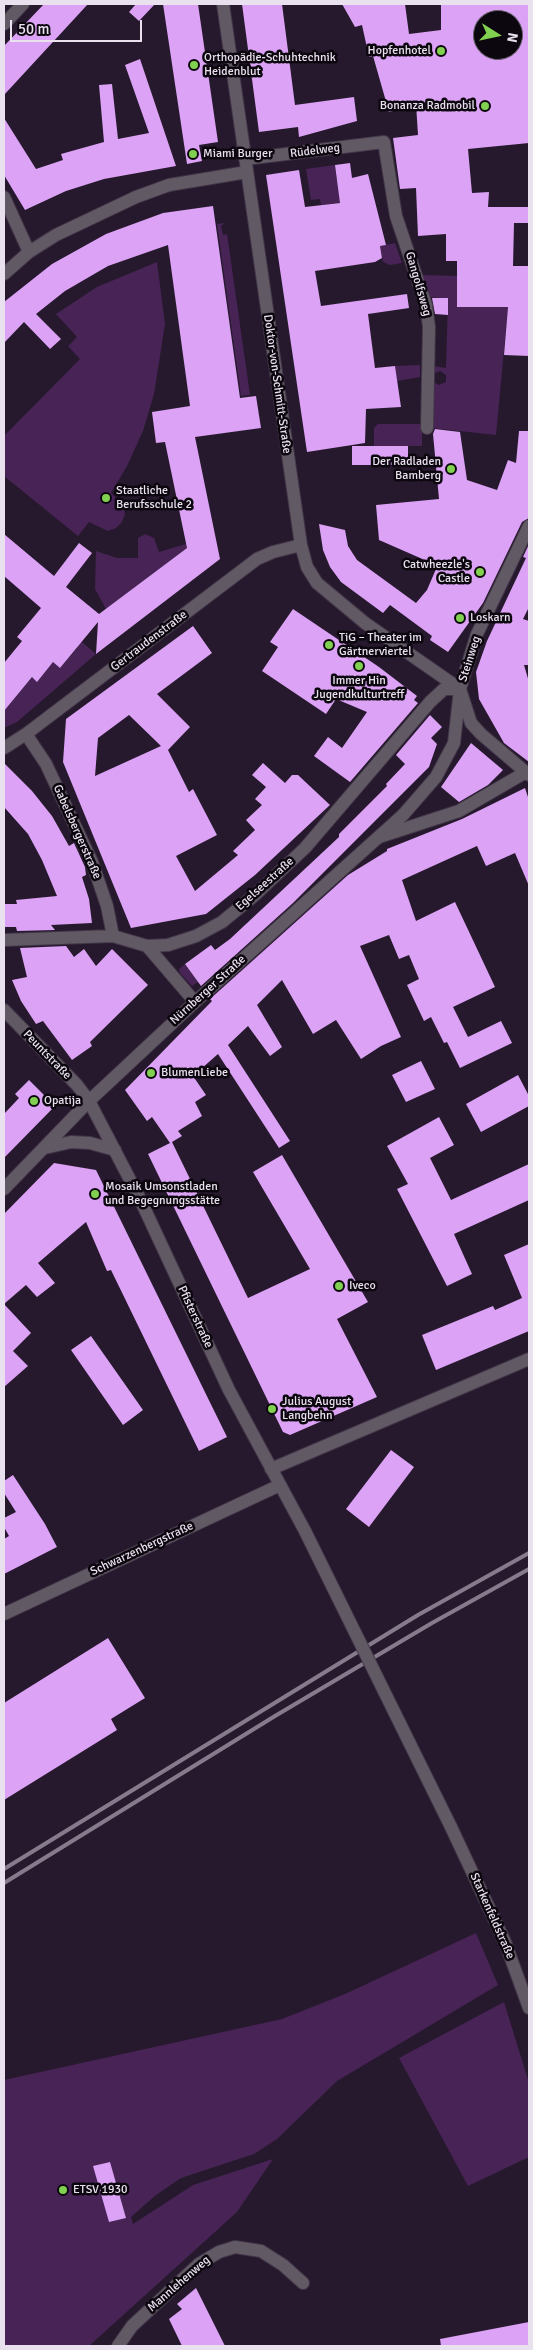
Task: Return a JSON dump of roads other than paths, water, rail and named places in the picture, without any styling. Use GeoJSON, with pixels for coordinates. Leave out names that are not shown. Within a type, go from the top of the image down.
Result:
{"type":"FeatureCollection","features":[{"type":"Feature","properties":{"kind":"street"},"geometry":{"type":"LineString","coordinates":[[4,24],[23,4]]}},
{"type":"Feature","properties":{"kind":"street","name":"Doktor-von-Schmitt-Straße"},"geometry":{"type":"LineString","coordinates":[[223,4],[300,545],[307,567],[317,583],[398,647],[460,689]]}},
{"type":"Feature","properties":{"kind":"street","name":"Rüdelweg"},"geometry":{"type":"LineString","coordinates":[[4,274],[29,252],[56,235],[136,197],[169,185],[246,165],[384,142]]}},
{"type":"Feature","properties":{"kind":"street","name":"Gangolfsweg"},"geometry":{"type":"LineString","coordinates":[[384,142],[396,216],[426,305],[429,327],[427,428]]}},
{"type":"Feature","properties":{"kind":"street"},"geometry":{"type":"LineString","coordinates":[[4,197],[29,252]]}},
{"type":"Feature","properties":{"kind":"street","name":"Steinweg"},"geometry":{"type":"LineString","coordinates":[[527,774],[471,723],[460,689],[477,634],[529,526]]}},
{"type":"Feature","properties":{"kind":"street","name":"Gertraudenstraße"},"geometry":{"type":"LineString","coordinates":[[4,748],[26,734],[257,559],[273,552],[300,545]]}},
{"type":"Feature","properties":{"kind":"street","name":"Egelseestraße"},"geometry":{"type":"LineString","coordinates":[[4,940],[113,936],[147,946],[168,944],[196,936],[222,922],[256,894],[330,821],[430,702],[444,689],[460,689]]}},
{"type":"Feature","properties":{"kind":"street","name":"Nürnberger Straße"},"geometry":{"type":"LineString","coordinates":[[4,1189],[89,1101],[194,1002],[403,815],[436,777],[446,761],[454,743],[460,689]]}},
{"type":"Feature","properties":{"kind":"street","name":"Gabelsbergerstraße"},"geometry":{"type":"LineString","coordinates":[[26,734],[46,764],[92,862],[107,906],[113,936]]}},
{"type":"Feature","properties":{"kind":"street","name":"Nürnberger Straße"},"geometry":{"type":"LineString","coordinates":[[379,837],[459,812],[527,774]]}},
{"type":"Feature","properties":{"kind":"street"},"geometry":{"type":"LineString","coordinates":[[147,946],[194,1002]]}},
{"type":"Feature","properties":{"kind":"street","name":"Peuntstraße"},"geometry":{"type":"LineString","coordinates":[[4,1010],[77,1085],[89,1101]]}},
{"type":"Feature","properties":{"kind":"street","name":"Pfisterstraße"},"geometry":{"type":"LineString","coordinates":[[89,1101],[141,1201],[229,1390],[305,1531],[451,1827]]}},
{"type":"Feature","properties":{"kind":"street"},"geometry":{"type":"LineString","coordinates":[[43,1149],[71,1142],[90,1143],[115,1150]]}},
{"type":"Feature","properties":{"kind":"street"},"geometry":{"type":"LineString","coordinates":[[271,1469],[529,1359]]}},
{"type":"Feature","properties":{"kind":"street","name":"Schwarzenbergstraße"},"geometry":{"type":"LineString","coordinates":[[4,1614],[280,1485]]}},
{"type":"Feature","properties":{"kind":"street","name":"Starkenfeldstraße"},"geometry":{"type":"LineString","coordinates":[[451,1827],[505,1942],[529,2008]]}},
{"type":"Feature","properties":{"kind":"street","name":"Mannlehenweg"},"geometry":{"type":"LineString","coordinates":[[118,2346],[132,2326],[199,2264],[219,2252],[236,2248],[261,2251],[278,2261],[303,2283]]}},
{"type":"Feature","properties":{"kind":"railway"},"geometry":{"type":"LineString","coordinates":[[4,1869],[418,1615],[529,1553]]}},
{"type":"Feature","properties":{"kind":"railway"},"geometry":{"type":"LineString","coordinates":[[4,1883],[275,1716],[432,1623],[529,1569]]}},
{"type":"Feature","properties":{"kind":"place","name":"Hopfenhotel"},"geometry":{"type":"Point","coordinates":[441,51]}},
{"type":"Feature","properties":{"kind":"place","name":"Orthopädie-Schuhtechnik Heidenblut"},"geometry":{"type":"Point","coordinates":[194,65]}},
{"type":"Feature","properties":{"kind":"place","name":"Bonanza Radmobil"},"geometry":{"type":"Point","coordinates":[485,106]}},
{"type":"Feature","properties":{"kind":"place","name":"Miami Burger"},"geometry":{"type":"Point","coordinates":[193,154]}},
{"type":"Feature","properties":{"kind":"place","name":"Der Radladen Bamberg"},"geometry":{"type":"Point","coordinates":[451,469]}},
{"type":"Feature","properties":{"kind":"place","name":"Staatliche Berufsschule 2"},"geometry":{"type":"Point","coordinates":[106,498]}},
{"type":"Feature","properties":{"kind":"place","name":"Catwheezle's Castle"},"geometry":{"type":"Point","coordinates":[480,572]}},
{"type":"Feature","properties":{"kind":"place","name":"Loskarn"},"geometry":{"type":"Point","coordinates":[460,618]}},
{"type":"Feature","properties":{"kind":"place","name":"TiG – Theater im Gärtnerviertel"},"geometry":{"type":"Point","coordinates":[329,645]}},
{"type":"Feature","properties":{"kind":"place","name":"Immer Hin Jugendkulturtreff"},"geometry":{"type":"Point","coordinates":[359,666]}},
{"type":"Feature","properties":{"kind":"place","name":"BlumenLiebe"},"geometry":{"type":"Point","coordinates":[151,1073]}},
{"type":"Feature","properties":{"kind":"place","name":"Opatija"},"geometry":{"type":"Point","coordinates":[34,1101]}},
{"type":"Feature","properties":{"kind":"place","name":"Mosaik Umsonstladen und Begegnungsstätte"},"geometry":{"type":"Point","coordinates":[95,1194]}},
{"type":"Feature","properties":{"kind":"place","name":"Iveco"},"geometry":{"type":"Point","coordinates":[339,1286]}},
{"type":"Feature","properties":{"kind":"place","name":"Julius August Langbehn"},"geometry":{"type":"Point","coordinates":[272,1409]}},
{"type":"Feature","properties":{"kind":"place","name":"ETSV 1930"},"geometry":{"type":"Point","coordinates":[63,2190]}}]}
